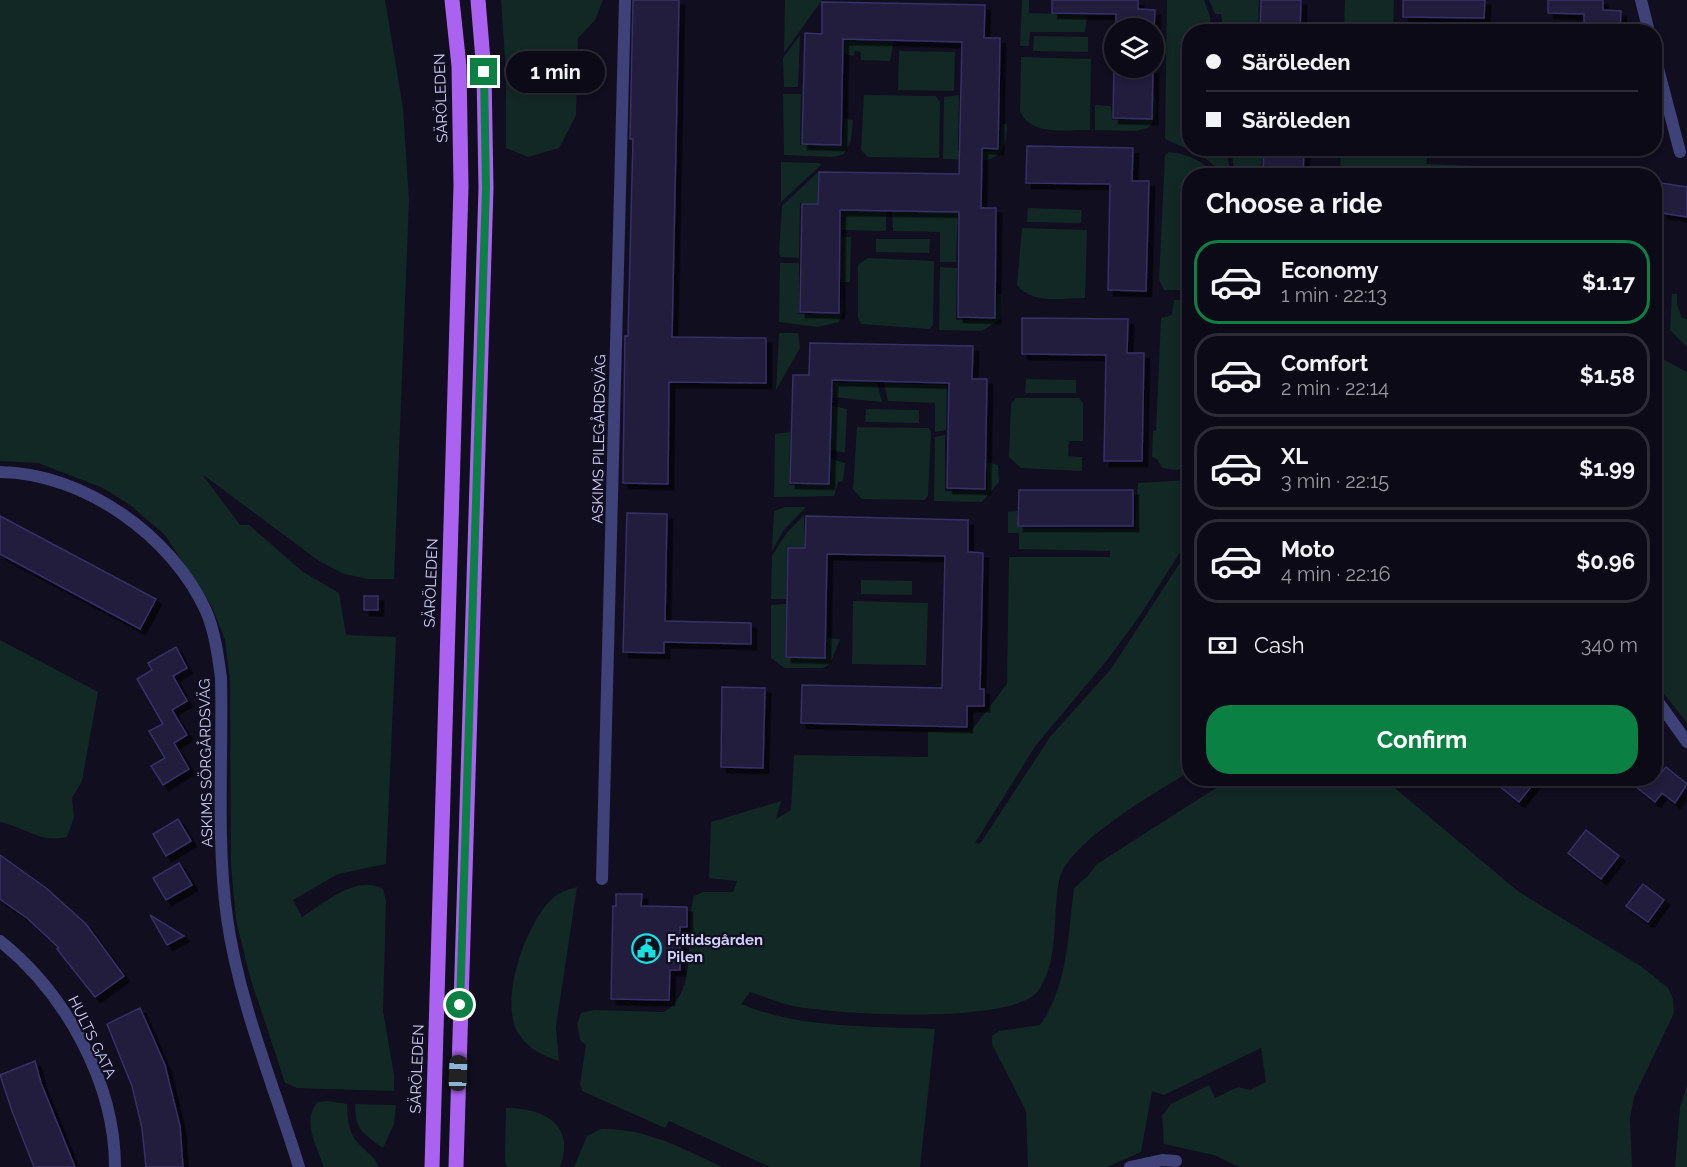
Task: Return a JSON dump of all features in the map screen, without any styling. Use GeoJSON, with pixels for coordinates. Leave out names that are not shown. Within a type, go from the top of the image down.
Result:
{"type":"FeatureCollection","features":[{"type":"Feature","properties":{"kind":"main road","name":"SÄRÖLEDEN"},"geometry":{"type":"LineString","coordinates":[[432,1167],[461,186],[459,85],[452,0]]}},
{"type":"Feature","properties":{"kind":"main road"},"geometry":{"type":"LineString","coordinates":[[456,1167],[486,188],[484,72],[478,0]]}},
{"type":"Feature","properties":{"kind":"street","name":"ASKIMS PILEGÅRDSVÄG"},"geometry":{"type":"LineString","coordinates":[[602,879],[625,0]]}},
{"type":"Feature","properties":{"kind":"street"},"geometry":{"type":"LineString","coordinates":[[1641,0],[1647,24]]}},
{"type":"Feature","properties":{"kind":"street"},"geometry":{"type":"LineString","coordinates":[[1662,83],[1680,152]]}},
{"type":"Feature","properties":{"kind":"street","name":"ASKIMS SÖRGÅRDSVÄG"},"geometry":{"type":"LineString","coordinates":[[0,472],[28,475],[68,485],[112,507],[165,551],[183,572],[207,613],[218,655],[221,678],[222,858],[227,919],[243,988],[299,1167]]}},
{"type":"Feature","properties":{"kind":"street"},"geometry":{"type":"LineString","coordinates":[[1662,707],[1687,742]]}},
{"type":"Feature","properties":{"kind":"street","name":"HULTS GATA"},"geometry":{"type":"LineString","coordinates":[[0,942],[40,977],[57,999],[76,1033],[106,1106],[116,1167]]}},
{"type":"Feature","properties":{"kind":"street"},"geometry":{"type":"LineString","coordinates":[[1130,1167],[1154,1161],[1176,1161]]}},
{"type":"Feature","properties":{"kind":"green space"},"geometry":{"type":"Polygon","coordinates":[[[0,0],[385,0],[403,108],[409,200],[394,579],[368,579],[344,574],[319,561],[202,474],[240,525],[249,525],[303,572],[339,593],[346,635],[396,637],[386,864],[338,874],[293,900],[302,917],[341,892],[352,888],[373,885],[383,889],[386,901],[383,1011],[394,1075],[394,1091],[297,1088],[285,1083],[250,977],[236,920],[231,866],[230,681],[225,640],[212,607],[165,535],[130,505],[103,488],[38,463],[0,461],[0,0]]]}},
{"type":"Feature","properties":{"kind":"green space"},"geometry":{"type":"Polygon","coordinates":[[[501,0],[603,0],[595,20],[578,38],[576,115],[559,148],[528,157],[506,148],[506,73],[501,0]]]}},
{"type":"Feature","properties":{"kind":"green space"},"geometry":{"type":"Polygon","coordinates":[[[785,0],[822,0],[784,53],[785,0]]]}},
{"type":"Feature","properties":{"kind":"green space"},"geometry":{"type":"Polygon","coordinates":[[[1022,0],[1029,0],[1029,13],[1087,15],[1085,32],[1030,32],[1029,46],[1020,46],[1022,0]]]}},
{"type":"Feature","properties":{"kind":"green space"},"geometry":{"type":"Polygon","coordinates":[[[1167,0],[1204,0],[1211,24],[1182,24],[1182,147],[1165,139],[1167,0]]]}},
{"type":"Feature","properties":{"kind":"green space"},"geometry":{"type":"Polygon","coordinates":[[[1209,0],[1259,0],[1258,24],[1223,24],[1221,14],[1215,14],[1209,0]]]}},
{"type":"Feature","properties":{"kind":"green space"},"geometry":{"type":"Polygon","coordinates":[[[1345,0],[1394,0],[1393,24],[1344,24],[1345,0]]]}},
{"type":"Feature","properties":{"kind":"green space"},"geometry":{"type":"Polygon","coordinates":[[[800,35],[798,87],[784,87],[783,58],[800,35]]]}},
{"type":"Feature","properties":{"kind":"green space"},"geometry":{"type":"Polygon","coordinates":[[[1034,36],[1088,37],[1088,52],[1033,51],[1034,36]]]}},
{"type":"Feature","properties":{"kind":"green space"},"geometry":{"type":"Polygon","coordinates":[[[844,40],[894,41],[890,61],[861,60],[861,52],[855,51],[854,56],[844,54],[844,40]]]}},
{"type":"Feature","properties":{"kind":"green space"},"geometry":{"type":"Polygon","coordinates":[[[899,51],[955,52],[954,91],[898,90],[899,51]]]}},
{"type":"Feature","properties":{"kind":"green space"},"geometry":{"type":"Polygon","coordinates":[[[1021,57],[1091,59],[1090,130],[1050,130],[1032,125],[1025,119],[1020,111],[1021,57]]]}},
{"type":"Feature","properties":{"kind":"green space"},"geometry":{"type":"Polygon","coordinates":[[[783,94],[801,94],[800,145],[842,146],[844,119],[853,120],[851,140],[844,154],[834,157],[784,155],[783,94]]]}},
{"type":"Feature","properties":{"kind":"green space"},"geometry":{"type":"Polygon","coordinates":[[[1153,94],[1156,112],[1153,121],[1148,128],[1136,131],[1095,130],[1095,105],[1111,106],[1112,120],[1152,120],[1153,94]]]}},
{"type":"Feature","properties":{"kind":"green space"},"geometry":{"type":"Polygon","coordinates":[[[864,95],[936,96],[940,102],[939,158],[868,157],[861,150],[864,95]]]}},
{"type":"Feature","properties":{"kind":"green space"},"geometry":{"type":"Polygon","coordinates":[[[959,95],[958,151],[1000,151],[1001,124],[1007,124],[1006,139],[1002,149],[997,156],[980,160],[943,159],[944,97],[959,95]]]}},
{"type":"Feature","properties":{"kind":"green space"},"geometry":{"type":"Polygon","coordinates":[[[1169,152],[1182,154],[1208,168],[1182,168],[1182,290],[1164,290],[1159,280],[1165,155],[1169,152]]]}},
{"type":"Feature","properties":{"kind":"green space"},"geometry":{"type":"Polygon","coordinates":[[[1202,156],[1227,156],[1230,168],[1217,168],[1202,156]]]}},
{"type":"Feature","properties":{"kind":"green space"},"geometry":{"type":"Polygon","coordinates":[[[1232,156],[1262,156],[1261,168],[1234,168],[1232,156]]]}},
{"type":"Feature","properties":{"kind":"green space"},"geometry":{"type":"Polygon","coordinates":[[[1341,156],[1428,156],[1426,164],[1529,168],[1340,168],[1341,156]]]}},
{"type":"Feature","properties":{"kind":"green space"},"geometry":{"type":"Polygon","coordinates":[[[781,162],[817,163],[822,164],[781,202],[781,162]]]}},
{"type":"Feature","properties":{"kind":"green space"},"geometry":{"type":"Polygon","coordinates":[[[818,172],[817,203],[800,203],[799,258],[781,257],[779,254],[782,206],[818,172]]]}},
{"type":"Feature","properties":{"kind":"green space"},"geometry":{"type":"Polygon","coordinates":[[[1028,208],[1082,210],[1081,223],[1027,222],[1028,208]]]}},
{"type":"Feature","properties":{"kind":"green space"},"geometry":{"type":"Polygon","coordinates":[[[842,211],[886,212],[886,231],[841,230],[842,211]]]}},
{"type":"Feature","properties":{"kind":"green space"},"geometry":{"type":"Polygon","coordinates":[[[892,212],[958,212],[956,262],[940,262],[940,232],[893,231],[892,212]]]}},
{"type":"Feature","properties":{"kind":"green space"},"geometry":{"type":"Polygon","coordinates":[[[1022,228],[1087,230],[1085,298],[1040,298],[1031,295],[1017,285],[1022,228]]]}},
{"type":"Feature","properties":{"kind":"green space"},"geometry":{"type":"Polygon","coordinates":[[[841,237],[851,237],[850,282],[841,282],[841,237]]]}},
{"type":"Feature","properties":{"kind":"green space"},"geometry":{"type":"Polygon","coordinates":[[[876,239],[930,239],[929,253],[876,252],[876,239]]]}},
{"type":"Feature","properties":{"kind":"green space"},"geometry":{"type":"Polygon","coordinates":[[[868,258],[934,261],[933,325],[929,329],[861,324],[858,318],[858,265],[868,258]]]}},
{"type":"Feature","properties":{"kind":"green space"},"geometry":{"type":"Polygon","coordinates":[[[780,263],[799,263],[799,314],[840,314],[842,298],[843,311],[839,322],[818,327],[779,322],[780,263]]]}},
{"type":"Feature","properties":{"kind":"green space"},"geometry":{"type":"Polygon","coordinates":[[[940,267],[957,268],[956,320],[996,319],[997,294],[1002,294],[1001,319],[982,331],[939,330],[940,267]]]}},
{"type":"Feature","properties":{"kind":"green space"},"geometry":{"type":"Polygon","coordinates":[[[1672,294],[1677,294],[1677,305],[1682,318],[1687,319],[1687,347],[1670,330],[1672,294]]]}},
{"type":"Feature","properties":{"kind":"green space"},"geometry":{"type":"Polygon","coordinates":[[[1174,300],[1182,300],[1182,469],[1176,470],[1163,468],[1156,458],[1152,457],[1153,431],[1156,431],[1161,318],[1172,315],[1174,300]]]}},
{"type":"Feature","properties":{"kind":"green space"},"geometry":{"type":"Polygon","coordinates":[[[779,333],[798,333],[800,348],[776,390],[779,333]]]}},
{"type":"Feature","properties":{"kind":"green space"},"geometry":{"type":"Polygon","coordinates":[[[1662,359],[1687,372],[1687,723],[1662,691],[1662,359]]]}},
{"type":"Feature","properties":{"kind":"green space"},"geometry":{"type":"Polygon","coordinates":[[[1026,379],[1076,380],[1076,393],[1025,393],[1026,379]]]}},
{"type":"Feature","properties":{"kind":"green space"},"geometry":{"type":"Polygon","coordinates":[[[833,382],[877,383],[882,402],[833,397],[833,382]]]}},
{"type":"Feature","properties":{"kind":"green space"},"geometry":{"type":"Polygon","coordinates":[[[884,383],[947,385],[946,430],[935,432],[935,403],[888,401],[884,383]]]}},
{"type":"Feature","properties":{"kind":"green space"},"geometry":{"type":"Polygon","coordinates":[[[1016,398],[1079,398],[1083,403],[1083,441],[1069,441],[1068,456],[1082,457],[1082,471],[1021,468],[1009,457],[1011,404],[1016,398]]]}},
{"type":"Feature","properties":{"kind":"green space"},"geometry":{"type":"Polygon","coordinates":[[[832,406],[847,409],[845,453],[831,450],[832,406]]]}},
{"type":"Feature","properties":{"kind":"green space"},"geometry":{"type":"Polygon","coordinates":[[[866,409],[919,410],[919,423],[865,422],[866,409]]]}},
{"type":"Feature","properties":{"kind":"green space"},"geometry":{"type":"Polygon","coordinates":[[[857,427],[928,428],[931,431],[928,496],[924,500],[862,499],[853,489],[857,427]]]}},
{"type":"Feature","properties":{"kind":"green space"},"geometry":{"type":"Polygon","coordinates":[[[790,432],[789,485],[831,485],[831,459],[845,463],[843,481],[838,482],[834,496],[774,497],[775,434],[790,432]]]}},
{"type":"Feature","properties":{"kind":"green space"},"geometry":{"type":"Polygon","coordinates":[[[945,435],[945,491],[987,490],[987,462],[998,465],[999,482],[982,502],[934,501],[935,437],[945,435]]]}},
{"type":"Feature","properties":{"kind":"green space"},"geometry":{"type":"Polygon","coordinates":[[[1182,480],[1182,549],[1141,614],[1108,659],[1036,745],[975,843],[980,844],[1050,737],[1111,669],[1182,560],[1182,776],[1136,805],[1095,835],[1065,866],[1057,894],[1050,966],[1038,991],[1022,1002],[994,1009],[959,1013],[879,1014],[810,1009],[789,1005],[750,992],[741,1004],[764,1012],[812,1022],[935,1029],[920,1167],[770,1167],[669,1121],[665,1128],[582,1091],[580,1084],[586,1045],[580,1040],[577,1024],[581,1013],[594,1010],[664,1012],[675,1003],[687,975],[694,896],[703,892],[733,892],[737,881],[709,878],[711,822],[781,801],[776,819],[791,810],[794,755],[928,757],[928,731],[971,731],[1007,684],[1009,557],[1110,557],[1110,551],[1019,549],[1019,533],[1008,533],[1008,512],[1017,511],[1018,527],[1135,529],[1138,483],[1182,480]]]}},
{"type":"Feature","properties":{"kind":"green space"},"geometry":{"type":"Polygon","coordinates":[[[785,507],[806,507],[783,531],[772,551],[774,511],[785,507]]]}},
{"type":"Feature","properties":{"kind":"green space"},"geometry":{"type":"Polygon","coordinates":[[[804,515],[804,547],[787,547],[786,599],[771,599],[772,556],[786,534],[804,515]]]}},
{"type":"Feature","properties":{"kind":"green space"},"geometry":{"type":"Polygon","coordinates":[[[861,580],[912,581],[912,595],[861,594],[861,580]]]}},
{"type":"Feature","properties":{"kind":"green space"},"geometry":{"type":"Polygon","coordinates":[[[853,601],[928,603],[926,665],[852,664],[853,601]]]}},
{"type":"Feature","properties":{"kind":"green space"},"geometry":{"type":"Polygon","coordinates":[[[786,604],[785,658],[826,658],[827,638],[840,639],[830,664],[823,668],[785,668],[771,658],[771,605],[786,604]]]}},
{"type":"Feature","properties":{"kind":"green space"},"geometry":{"type":"Polygon","coordinates":[[[0,640],[98,692],[82,781],[72,798],[74,817],[67,837],[48,838],[0,822],[0,640]]]}},
{"type":"Feature","properties":{"kind":"green space"},"geometry":{"type":"Polygon","coordinates":[[[1219,786],[1392,786],[1519,892],[1642,967],[1668,988],[1673,999],[1674,1013],[1634,1097],[1630,1118],[1632,1167],[1239,1167],[1214,1155],[1164,1144],[1162,1116],[1171,1104],[1209,1085],[1215,1098],[1238,1087],[1250,1090],[1266,1082],[1261,1048],[1164,1095],[1152,1091],[1141,1152],[1107,1167],[1028,1167],[1026,1111],[992,1044],[992,1036],[999,1031],[1040,1025],[1056,994],[1061,977],[1074,888],[1097,864],[1219,786]]]}},
{"type":"Feature","properties":{"kind":"green space"},"geometry":{"type":"Polygon","coordinates":[[[577,887],[556,1027],[559,1061],[536,1051],[526,1043],[518,1033],[511,1002],[517,964],[531,928],[555,896],[577,887]]]}},
{"type":"Feature","properties":{"kind":"green space"},"geometry":{"type":"Polygon","coordinates":[[[1687,1086],[1687,1167],[1675,1167],[1680,1107],[1687,1086]]]}},
{"type":"Feature","properties":{"kind":"green space"},"geometry":{"type":"Polygon","coordinates":[[[318,1102],[347,1104],[354,1138],[379,1167],[324,1167],[312,1133],[311,1117],[318,1102]]]}},
{"type":"Feature","properties":{"kind":"green space"},"geometry":{"type":"Polygon","coordinates":[[[355,1104],[396,1105],[394,1124],[383,1148],[370,1139],[359,1126],[355,1104]]]}},
{"type":"Feature","properties":{"kind":"green space"},"geometry":{"type":"Polygon","coordinates":[[[506,1108],[532,1111],[553,1121],[560,1129],[564,1140],[560,1167],[507,1167],[505,1161],[506,1108]]]}},
{"type":"Feature","properties":{"kind":"green space"},"geometry":{"type":"Polygon","coordinates":[[[601,1129],[633,1132],[663,1140],[722,1167],[574,1167],[587,1136],[601,1129]]]}},
{"type":"Feature","properties":{"kind":"building"},"geometry":{"type":"Polygon","coordinates":[[[633,0],[679,0],[672,337],[766,338],[766,383],[669,382],[668,484],[623,483],[625,336],[628,336],[633,139],[630,139],[633,0]]]}},
{"type":"Feature","properties":{"kind":"building"},"geometry":{"type":"Polygon","coordinates":[[[1052,0],[1138,0],[1138,9],[1155,10],[1155,18],[1116,18],[1116,14],[1052,13],[1052,0]]]}},
{"type":"Feature","properties":{"kind":"building"},"geometry":{"type":"Polygon","coordinates":[[[1261,0],[1301,0],[1300,24],[1260,24],[1261,0]]]}},
{"type":"Feature","properties":{"kind":"building"},"geometry":{"type":"Polygon","coordinates":[[[1403,0],[1485,0],[1484,18],[1403,17],[1403,0]]]}},
{"type":"Feature","properties":{"kind":"building"},"geometry":{"type":"Polygon","coordinates":[[[1548,0],[1603,0],[1603,10],[1621,11],[1620,24],[1584,24],[1584,14],[1548,13],[1548,0]]]}},
{"type":"Feature","properties":{"kind":"building"},"geometry":{"type":"Polygon","coordinates":[[[822,2],[985,5],[984,38],[1000,38],[998,149],[982,148],[981,208],[996,208],[995,318],[958,317],[959,212],[840,210],[839,313],[800,312],[802,204],[818,204],[819,172],[959,174],[962,42],[843,39],[841,145],[802,144],[805,33],[822,34],[822,2]]]}},
{"type":"Feature","properties":{"kind":"building"},"geometry":{"type":"Polygon","coordinates":[[[1114,78],[1153,78],[1152,119],[1113,118],[1114,78]]]}},
{"type":"Feature","properties":{"kind":"building"},"geometry":{"type":"Polygon","coordinates":[[[1027,146],[1133,148],[1132,181],[1149,181],[1146,291],[1108,290],[1110,184],[1026,183],[1027,146]]]}},
{"type":"Feature","properties":{"kind":"building"},"geometry":{"type":"Polygon","coordinates":[[[1264,156],[1304,156],[1303,168],[1263,168],[1264,156]]]}},
{"type":"Feature","properties":{"kind":"building"},"geometry":{"type":"Polygon","coordinates":[[[1662,183],[1687,187],[1687,217],[1662,213],[1662,183]]]}},
{"type":"Feature","properties":{"kind":"building"},"geometry":{"type":"Polygon","coordinates":[[[1022,318],[1128,319],[1127,353],[1144,353],[1142,461],[1104,461],[1106,355],[1022,354],[1022,318]]]}},
{"type":"Feature","properties":{"kind":"building"},"geometry":{"type":"Polygon","coordinates":[[[810,343],[973,346],[972,379],[987,379],[985,489],[947,488],[949,383],[832,380],[829,484],[790,483],[793,375],[809,375],[810,343]]]}},
{"type":"Feature","properties":{"kind":"building"},"geometry":{"type":"Polygon","coordinates":[[[1019,490],[1133,490],[1133,526],[1018,526],[1019,490]]]}},
{"type":"Feature","properties":{"kind":"building"},"geometry":{"type":"Polygon","coordinates":[[[627,513],[667,514],[665,621],[751,623],[751,644],[664,642],[664,653],[623,652],[627,513]]]}},
{"type":"Feature","properties":{"kind":"building"},"geometry":{"type":"Polygon","coordinates":[[[0,516],[156,599],[140,629],[0,554],[0,516]]]}},
{"type":"Feature","properties":{"kind":"building"},"geometry":{"type":"Polygon","coordinates":[[[806,516],[968,520],[968,552],[983,553],[980,689],[984,689],[984,706],[967,706],[967,727],[801,723],[802,685],[942,688],[945,556],[827,554],[825,658],[786,657],[788,548],[805,548],[806,516]]]}},
{"type":"Feature","properties":{"kind":"building"},"geometry":{"type":"Polygon","coordinates":[[[364,596],[378,596],[378,610],[364,610],[364,596]]]}},
{"type":"Feature","properties":{"kind":"building"},"geometry":{"type":"Polygon","coordinates":[[[176,647],[187,668],[173,676],[187,701],[172,710],[187,735],[174,743],[189,769],[163,785],[151,766],[165,758],[149,731],[163,724],[137,679],[152,670],[148,663],[176,647]]]}},
{"type":"Feature","properties":{"kind":"building"},"geometry":{"type":"Polygon","coordinates":[[[722,687],[765,688],[763,768],[721,767],[722,687]]]}},
{"type":"Feature","properties":{"kind":"building"},"geometry":{"type":"Polygon","coordinates":[[[1666,767],[1687,784],[1675,803],[1662,793],[1655,802],[1635,786],[1662,786],[1662,772],[1666,767]]]}},
{"type":"Feature","properties":{"kind":"building"},"geometry":{"type":"Polygon","coordinates":[[[1499,786],[1532,786],[1519,802],[1499,786]]]}},
{"type":"Feature","properties":{"kind":"building"},"geometry":{"type":"Polygon","coordinates":[[[178,819],[191,841],[166,856],[153,834],[178,819]]]}},
{"type":"Feature","properties":{"kind":"building"},"geometry":{"type":"Polygon","coordinates":[[[1586,830],[1619,856],[1601,879],[1568,853],[1586,830]]]}},
{"type":"Feature","properties":{"kind":"building"},"geometry":{"type":"Polygon","coordinates":[[[0,855],[46,888],[86,924],[124,976],[95,997],[57,949],[59,948],[27,918],[0,899],[0,855]]]}},
{"type":"Feature","properties":{"kind":"building"},"geometry":{"type":"Polygon","coordinates":[[[179,863],[192,885],[166,900],[153,878],[179,863]]]}},
{"type":"Feature","properties":{"kind":"building"},"geometry":{"type":"Polygon","coordinates":[[[1643,884],[1664,900],[1648,922],[1626,906],[1643,884]]]}},
{"type":"Feature","properties":{"kind":"building","name":"Fritidsgården Pilen"},"geometry":{"type":"Polygon","coordinates":[[[616,894],[642,894],[641,906],[687,907],[687,927],[680,927],[680,970],[670,970],[669,1000],[611,999],[613,906],[616,906],[616,894]]]}},
{"type":"Feature","properties":{"kind":"building"},"geometry":{"type":"Polygon","coordinates":[[[150,915],[184,936],[167,945],[150,915]]]}},
{"type":"Feature","properties":{"kind":"building"},"geometry":{"type":"Polygon","coordinates":[[[140,1008],[165,1065],[180,1126],[183,1167],[146,1167],[142,1128],[132,1086],[107,1024],[140,1008]]]}},
{"type":"Feature","properties":{"kind":"building"},"geometry":{"type":"Polygon","coordinates":[[[35,1061],[41,1083],[75,1167],[34,1167],[12,1111],[0,1075],[35,1061]]]}},
{"type":"Feature","properties":{"kind":"place","name":"Fritidsgården Pilen"},"geometry":{"type":"Point","coordinates":[646,949]}},
{"type":"Feature","properties":{"kind":"route"},"geometry":{"type":"LineString","coordinates":[[460,1005],[486,188],[484,72]]}}]}
